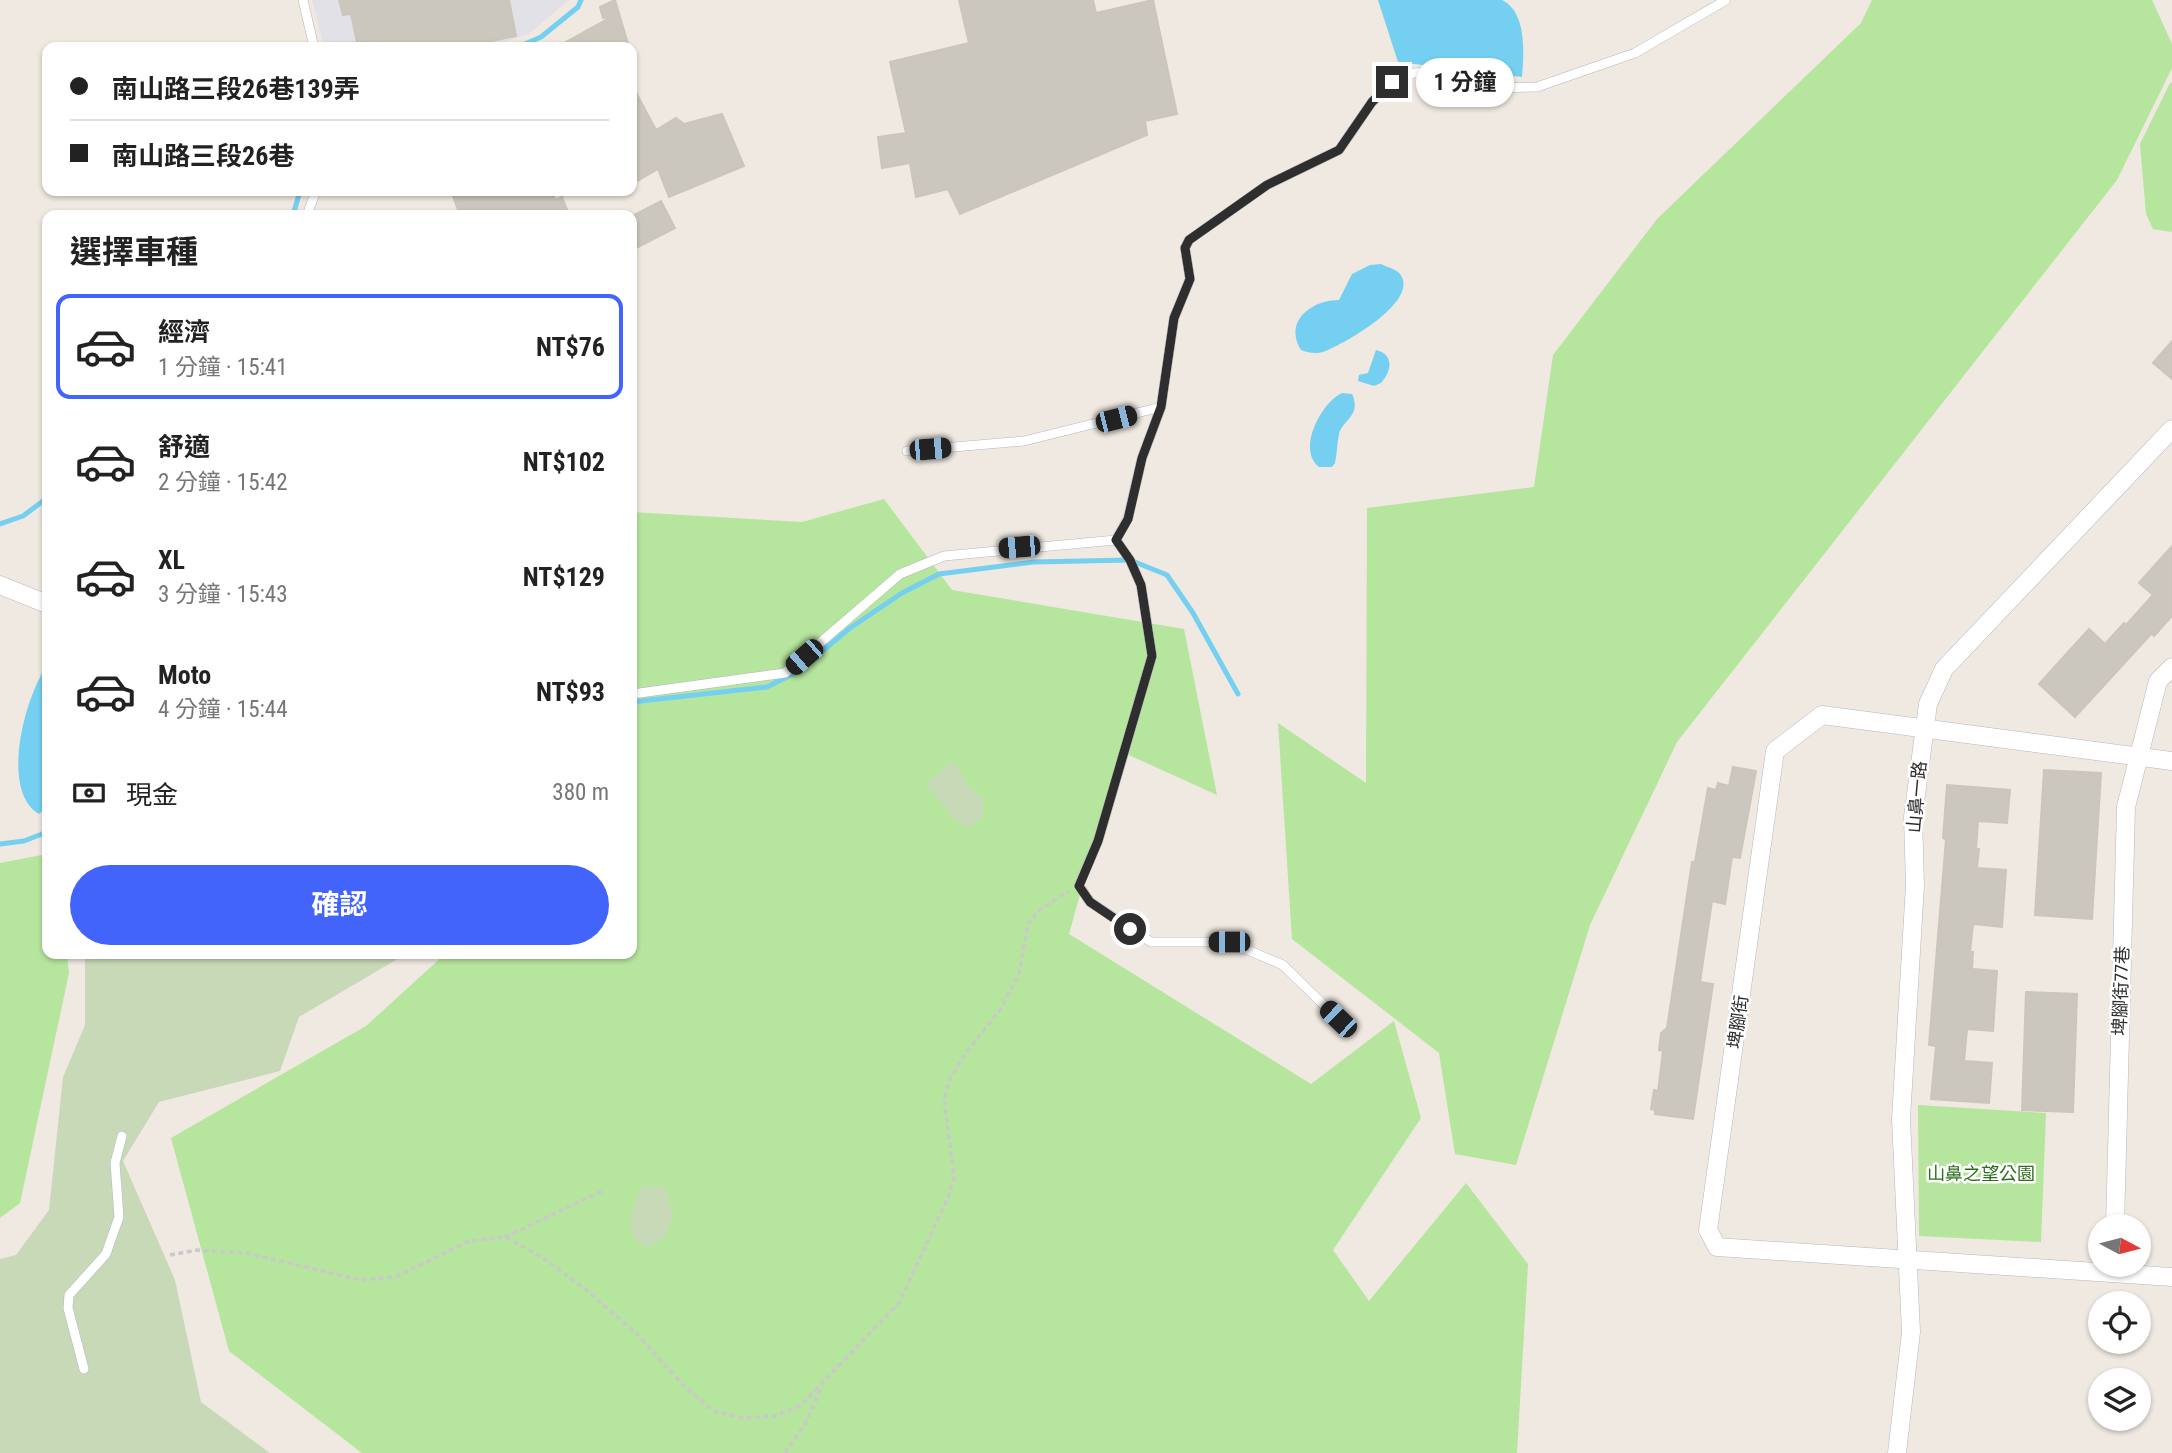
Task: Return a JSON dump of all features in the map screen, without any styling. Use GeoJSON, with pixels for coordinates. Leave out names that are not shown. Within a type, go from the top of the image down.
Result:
{"type":"FeatureCollection","features":[{"type":"Feature","properties":{"kind":"street","name":"山鼻一路"},"geometry":{"type":"LineString","coordinates":[[1897,1453],[1911,1332],[1901,1119],[1915,885],[1913,817],[1928,704],[1944,669],[2172,429]]}},
{"type":"Feature","properties":{"kind":"street"},"geometry":{"type":"LineString","coordinates":[[0,585],[42,602]]}},
{"type":"Feature","properties":{"kind":"street","name":"埤腳街77巷"},"geometry":{"type":"LineString","coordinates":[[2115,1214],[2126,807],[2158,681],[2172,667]]}},
{"type":"Feature","properties":{"kind":"street","name":"埤腳街"},"geometry":{"type":"LineString","coordinates":[[2088,1268],[1717,1247],[1709,1230],[1775,751],[1822,715],[2172,761]]}},
{"type":"Feature","properties":{"kind":"street","name":"埤腳街"},"geometry":{"type":"LineString","coordinates":[[2151,1274],[2172,1277]]}},
{"type":"Feature","properties":{"kind":"lane"},"geometry":{"type":"LineString","coordinates":[[303,0],[313,42]]}},
{"type":"Feature","properties":{"kind":"lane"},"geometry":{"type":"LineString","coordinates":[[1116,540],[1128,519],[1142,458],[1161,407],[1174,318],[1190,279],[1185,248],[1189,240],[1267,185],[1339,150],[1372,102],[1392,82],[1414,73],[1429,72],[1489,88],[1537,87],[1634,53],[1726,0]]}},
{"type":"Feature","properties":{"kind":"lane"},"geometry":{"type":"LineString","coordinates":[[907,451],[1024,441],[1161,407]]}},
{"type":"Feature","properties":{"kind":"lane"},"geometry":{"type":"LineString","coordinates":[[637,693],[785,673],[900,574],[944,556],[1116,540]]}},
{"type":"Feature","properties":{"kind":"lane"},"geometry":{"type":"LineString","coordinates":[[1116,540],[1130,560],[1141,585],[1152,656],[1098,841],[1079,886],[1090,902],[1151,942],[1229,942],[1283,965],[1338,1019]]}},
{"type":"Feature","properties":{"kind":"lane"},"geometry":{"type":"LineString","coordinates":[[84,1369],[68,1308],[69,1295],[106,1254],[119,1217],[115,1163],[122,1136]]}},
{"type":"Feature","properties":{"kind":"path"},"geometry":{"type":"LineString","coordinates":[[505,1237],[540,1256],[584,1288],[639,1335],[685,1387],[713,1411],[743,1418],[775,1416],[800,1406],[899,1303],[949,1195],[954,1177],[944,1100],[950,1079],[965,1054],[1000,1010],[1013,986],[1025,953],[1028,924],[1038,911],[1079,886]]}},
{"type":"Feature","properties":{"kind":"path"},"geometry":{"type":"LineString","coordinates":[[170,1255],[197,1250],[246,1253],[361,1280],[395,1277],[469,1241],[505,1237],[602,1191]]}},
{"type":"Feature","properties":{"kind":"path"},"geometry":{"type":"LineString","coordinates":[[785,1453],[805,1424],[823,1384]]}},
{"type":"Feature","properties":{"kind":"shaded area"},"geometry":{"type":"Polygon","coordinates":[[[312,0],[569,0],[529,34],[504,42],[323,42],[312,0]]]}},
{"type":"Feature","properties":{"kind":"green space"},"geometry":{"type":"Polygon","coordinates":[[[1872,0],[2152,0],[2172,44],[2172,68],[2117,180],[1677,742],[1590,925],[1516,1165],[1455,1154],[1439,1053],[1292,939],[1278,723],[1366,783],[1367,508],[1534,487],[1553,355],[1657,219],[1861,23],[1872,0]]]}},
{"type":"Feature","properties":{"kind":"green space"},"geometry":{"type":"Polygon","coordinates":[[[2170,83],[2172,232],[2153,229],[2146,214],[2140,144],[2170,83]]]}},
{"type":"Feature","properties":{"kind":"green space"},"geometry":{"type":"Polygon","coordinates":[[[884,499],[952,590],[1184,629],[1217,795],[1120,751],[1069,934],[1311,1084],[1394,1021],[1421,1118],[1333,1250],[1369,1301],[1466,1183],[1528,1264],[1517,1453],[362,1453],[229,1351],[171,1138],[366,1026],[440,959],[637,959],[637,512],[802,522],[884,499]]]}},
{"type":"Feature","properties":{"kind":"green space"},"geometry":{"type":"Polygon","coordinates":[[[953,761],[967,784],[984,800],[982,818],[967,828],[955,819],[925,784],[953,761]]]}},
{"type":"Feature","properties":{"kind":"green space"},"geometry":{"type":"Polygon","coordinates":[[[42,855],[42,959],[68,959],[69,973],[20,1203],[0,1218],[0,863],[42,855]]]}},
{"type":"Feature","properties":{"kind":"green space"},"geometry":{"type":"Polygon","coordinates":[[[85,959],[398,959],[299,1017],[280,1071],[159,1102],[123,1161],[175,1280],[201,1402],[270,1453],[0,1453],[0,1259],[16,1255],[49,1210],[63,1077],[85,1025],[85,959]]]}},
{"type":"Feature","properties":{"kind":"green space","name":"山鼻之望公園"},"geometry":{"type":"Polygon","coordinates":[[[1918,1105],[2046,1113],[2041,1242],[1919,1236],[1918,1105]]]}},
{"type":"Feature","properties":{"kind":"green space"},"geometry":{"type":"Polygon","coordinates":[[[643,1186],[665,1187],[673,1213],[666,1236],[650,1247],[635,1241],[630,1219],[643,1186]]]}},
{"type":"Feature","properties":{"kind":"water"},"geometry":{"type":"Polygon","coordinates":[[[1378,0],[1502,0],[1510,6],[1520,23],[1523,45],[1522,77],[1398,62],[1378,0]]]}},
{"type":"Feature","properties":{"kind":"water"},"geometry":{"type":"Polygon","coordinates":[[[1381,264],[1398,272],[1404,285],[1400,297],[1390,309],[1362,331],[1333,348],[1318,353],[1301,350],[1296,340],[1296,330],[1303,314],[1319,304],[1339,300],[1352,274],[1370,265],[1381,264]]]}},
{"type":"Feature","properties":{"kind":"water"},"geometry":{"type":"Polygon","coordinates":[[[1376,350],[1386,355],[1389,368],[1381,383],[1374,386],[1358,381],[1359,375],[1368,373],[1376,350]]]}},
{"type":"Feature","properties":{"kind":"water"},"geometry":{"type":"Polygon","coordinates":[[[1342,393],[1352,394],[1355,408],[1339,434],[1335,463],[1332,467],[1319,467],[1310,449],[1314,427],[1327,406],[1342,393]]]}},
{"type":"Feature","properties":{"kind":"water"},"geometry":{"type":"Polygon","coordinates":[[[42,673],[42,811],[39,814],[27,802],[18,766],[24,721],[42,673]]]}},
{"type":"Feature","properties":{"kind":"building"},"geometry":{"type":"Polygon","coordinates":[[[339,0],[509,0],[516,36],[487,42],[357,42],[351,14],[343,15],[339,0]]]}},
{"type":"Feature","properties":{"kind":"building"},"geometry":{"type":"Polygon","coordinates":[[[615,0],[628,42],[566,42],[611,17],[603,18],[600,7],[615,0]]]}},
{"type":"Feature","properties":{"kind":"building"},"geometry":{"type":"Polygon","coordinates":[[[959,0],[1093,0],[1096,13],[1153,0],[1177,114],[1145,121],[1147,135],[960,214],[948,189],[916,197],[910,163],[882,168],[878,137],[906,133],[890,62],[969,43],[959,0]]]}},
{"type":"Feature","properties":{"kind":"building"},"geometry":{"type":"Polygon","coordinates":[[[637,94],[656,130],[676,118],[684,124],[722,114],[744,166],[669,197],[658,169],[637,181],[637,94]]]}},
{"type":"Feature","properties":{"kind":"building"},"geometry":{"type":"Polygon","coordinates":[[[453,196],[554,196],[555,200],[562,197],[567,210],[458,210],[453,196]]]}},
{"type":"Feature","properties":{"kind":"building"},"geometry":{"type":"Polygon","coordinates":[[[661,201],[675,228],[637,247],[637,213],[661,201]]]}},
{"type":"Feature","properties":{"kind":"building"},"geometry":{"type":"Polygon","coordinates":[[[2172,341],[2172,379],[2153,363],[2172,341]]]}},
{"type":"Feature","properties":{"kind":"building"},"geometry":{"type":"Polygon","coordinates":[[[2172,546],[2172,616],[2154,636],[2152,633],[2075,717],[2039,684],[2089,629],[2105,644],[2124,623],[2126,625],[2153,595],[2139,583],[2172,546]]]}},
{"type":"Feature","properties":{"kind":"building"},"geometry":{"type":"Polygon","coordinates":[[[1733,767],[1756,771],[1740,858],[1732,857],[1725,904],[1712,901],[1700,982],[1713,984],[1693,1119],[1655,1114],[1655,1110],[1651,1109],[1654,1090],[1658,1091],[1663,1051],[1659,1050],[1661,1033],[1667,1028],[1692,862],[1695,862],[1708,788],[1716,790],[1718,783],[1729,786],[1733,767]]]}},
{"type":"Feature","properties":{"kind":"building"},"geometry":{"type":"Polygon","coordinates":[[[2044,770],[2101,773],[2092,919],[2035,915],[2044,770]]]}},
{"type":"Feature","properties":{"kind":"building"},"geometry":{"type":"Polygon","coordinates":[[[1947,785],[2010,790],[2007,823],[1978,821],[1976,849],[1979,849],[1977,868],[2006,870],[2002,927],[1973,924],[1970,952],[1973,952],[1972,969],[1997,971],[1993,1031],[1967,1029],[1964,1061],[1992,1063],[1989,1103],[1931,1099],[1936,1046],[1929,1045],[1946,839],[1943,838],[1947,785]]]}},
{"type":"Feature","properties":{"kind":"building"},"geometry":{"type":"Polygon","coordinates":[[[2026,992],[2077,994],[2073,1112],[2022,1110],[2026,992]]]}},
{"type":"Feature","properties":{"kind":"waterway"},"geometry":{"type":"LineString","coordinates":[[530,42],[541,37],[578,7],[581,0]]}},
{"type":"Feature","properties":{"kind":"waterway"},"geometry":{"type":"LineString","coordinates":[[294,210],[299,196]]}},
{"type":"Feature","properties":{"kind":"waterway"},"geometry":{"type":"LineString","coordinates":[[0,524],[23,516],[42,502]]}},
{"type":"Feature","properties":{"kind":"waterway"},"geometry":{"type":"LineString","coordinates":[[637,701],[767,687],[797,672],[850,628],[902,593],[939,574],[1034,562],[1130,560],[1167,575],[1193,613],[1238,694]]}},
{"type":"Feature","properties":{"kind":"waterway"},"geometry":{"type":"LineString","coordinates":[[0,844],[24,841],[42,834]]}},
{"type":"Feature","properties":{"kind":"route"},"geometry":{"type":"LineString","coordinates":[[1130,929],[1090,902],[1079,886],[1098,841],[1152,656],[1148,616],[1141,585],[1130,560],[1116,540],[1128,519],[1142,458],[1161,407],[1174,318],[1190,279],[1185,248],[1189,240],[1226,217],[1257,191],[1328,158],[1339,150],[1348,142],[1372,102],[1392,82]]}}]}
